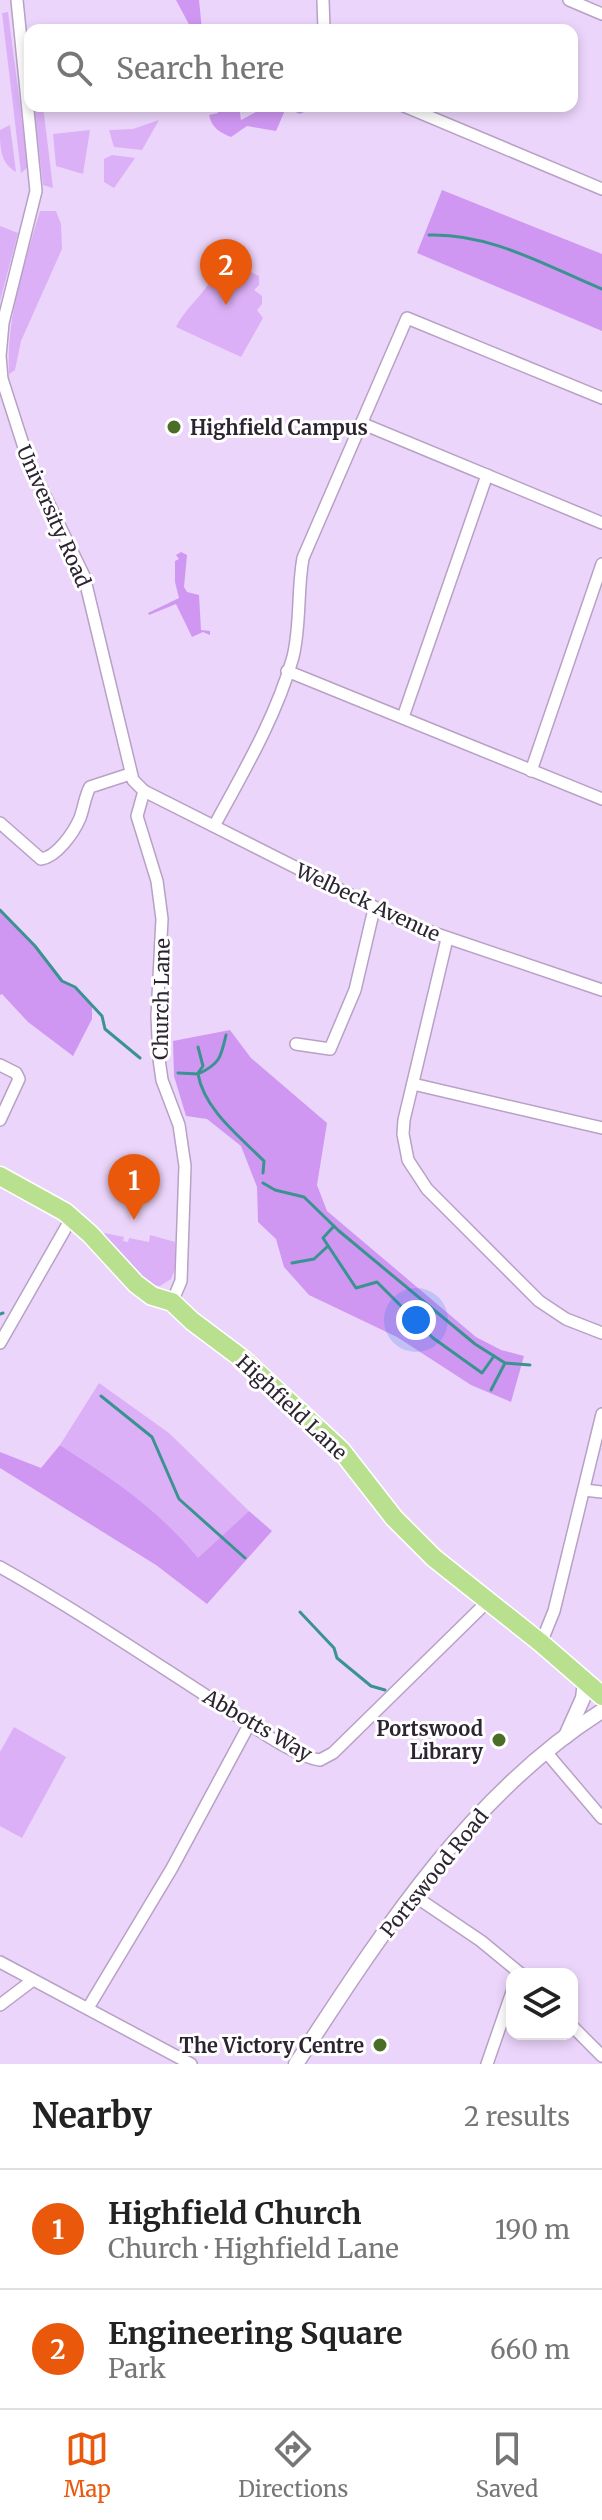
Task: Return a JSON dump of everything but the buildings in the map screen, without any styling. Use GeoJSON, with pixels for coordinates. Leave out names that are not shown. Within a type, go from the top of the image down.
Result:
{"type":"FeatureCollection","features":[{"type":"Feature","properties":{"kind":"main road","name":"Highfield Lane"},"geometry":{"type":"LineString","coordinates":[[0,1176],[72,1217],[141,1289],[172,1302],[244,1360],[331,1440],[403,1528],[444,1567],[541,1643],[602,1696]]}},
{"type":"Feature","properties":{"kind":"street","name":"University Road"},"geometry":{"type":"LineString","coordinates":[[17,0],[24,70]]}},
{"type":"Feature","properties":{"kind":"street"},"geometry":{"type":"LineString","coordinates":[[323,0],[324,24]]}},
{"type":"Feature","properties":{"kind":"street"},"geometry":{"type":"LineString","coordinates":[[569,0],[602,14]]}},
{"type":"Feature","properties":{"kind":"street","name":"University Road"},"geometry":{"type":"LineString","coordinates":[[28,112],[36,191],[3,323],[0,356],[2,379],[29,463],[84,576],[130,774],[144,791]]}},
{"type":"Feature","properties":{"kind":"street"},"geometry":{"type":"LineString","coordinates":[[418,112],[602,189]]}},
{"type":"Feature","properties":{"kind":"street"},"geometry":{"type":"LineString","coordinates":[[214,826],[267,729],[292,659],[298,629],[298,585],[303,558],[407,318],[602,398]]}},
{"type":"Feature","properties":{"kind":"street"},"geometry":{"type":"LineString","coordinates":[[361,423],[602,523]]}},
{"type":"Feature","properties":{"kind":"street"},"geometry":{"type":"LineString","coordinates":[[403,717],[487,475]]}},
{"type":"Feature","properties":{"kind":"street"},"geometry":{"type":"LineString","coordinates":[[531,771],[602,564]]}},
{"type":"Feature","properties":{"kind":"street"},"geometry":{"type":"LineString","coordinates":[[287,671],[602,799]]}},
{"type":"Feature","properties":{"kind":"street"},"geometry":{"type":"LineString","coordinates":[[0,823],[41,859],[45,859],[52,856],[74,829],[90,787],[130,774]]}},
{"type":"Feature","properties":{"kind":"street","name":"Welbeck Avenue"},"geometry":{"type":"LineString","coordinates":[[144,791],[374,909],[447,939],[602,990]]}},
{"type":"Feature","properties":{"kind":"street","name":"Church Lane"},"geometry":{"type":"LineString","coordinates":[[144,791],[137,816],[157,881],[162,919],[157,1016],[159,1059],[162,1080],[179,1125],[185,1166],[181,1281],[172,1302]]}},
{"type":"Feature","properties":{"kind":"street"},"geometry":{"type":"LineString","coordinates":[[296,1044],[330,1049],[355,990],[374,909]]}},
{"type":"Feature","properties":{"kind":"street"},"geometry":{"type":"LineString","coordinates":[[447,939],[403,1134],[408,1160],[417,1177],[539,1301],[566,1319],[602,1333]]}},
{"type":"Feature","properties":{"kind":"street"},"geometry":{"type":"LineString","coordinates":[[0,1065],[16,1073],[19,1079],[0,1120]]}},
{"type":"Feature","properties":{"kind":"street"},"geometry":{"type":"LineString","coordinates":[[413,1084],[602,1128]]}},
{"type":"Feature","properties":{"kind":"street"},"geometry":{"type":"LineString","coordinates":[[1,1339],[72,1217]]}},
{"type":"Feature","properties":{"kind":"street"},"geometry":{"type":"LineString","coordinates":[[541,1643],[554,1611],[602,1414]]}},
{"type":"Feature","properties":{"kind":"street"},"geometry":{"type":"LineString","coordinates":[[584,1490],[602,1492]]}},
{"type":"Feature","properties":{"kind":"street","name":"Abbotts Way"},"geometry":{"type":"LineString","coordinates":[[0,1567],[77,1612],[250,1723],[308,1757],[320,1760],[327,1758],[487,1602]]}},
{"type":"Feature","properties":{"kind":"street"},"geometry":{"type":"LineString","coordinates":[[565,1736],[583,1698],[585,1682]]}},
{"type":"Feature","properties":{"kind":"street","name":"Portswood Road"},"geometry":{"type":"LineString","coordinates":[[296,2064],[413,1895],[471,1823],[515,1778],[565,1736],[602,1711]]}},
{"type":"Feature","properties":{"kind":"street"},"geometry":{"type":"LineString","coordinates":[[88,2008],[172,1868],[250,1723]]}},
{"type":"Feature","properties":{"kind":"street"},"geometry":{"type":"LineString","coordinates":[[546,1752],[602,1818]]}},
{"type":"Feature","properties":{"kind":"street"},"geometry":{"type":"LineString","coordinates":[[413,1895],[481,1941],[513,1968]]}},
{"type":"Feature","properties":{"kind":"street"},"geometry":{"type":"LineString","coordinates":[[0,1962],[191,2064]]}},
{"type":"Feature","properties":{"kind":"street"},"geometry":{"type":"LineString","coordinates":[[0,2005],[33,1980]]}},
{"type":"Feature","properties":{"kind":"street"},"geometry":{"type":"LineString","coordinates":[[487,2064],[506,2009]]}},
{"type":"Feature","properties":{"kind":"street"},"geometry":{"type":"LineString","coordinates":[[578,2033],[599,2057]]}},
{"type":"Feature","properties":{"kind":"shaded area"},"geometry":{"type":"Polygon","coordinates":[[[176,0],[199,0],[201,24],[189,24],[176,0]]]}},
{"type":"Feature","properties":{"kind":"shaded area"},"geometry":{"type":"Polygon","coordinates":[[[8,12],[28,167],[21,173],[2,13],[8,12]]]}},
{"type":"Feature","properties":{"kind":"shaded area"},"geometry":{"type":"Polygon","coordinates":[[[35,112],[44,112],[53,188],[43,185],[35,112]]]}},
{"type":"Feature","properties":{"kind":"shaded area"},"geometry":{"type":"Polygon","coordinates":[[[240,112],[241,120],[256,112],[284,112],[276,131],[247,126],[231,137],[212,123],[209,115],[240,112]]]}},
{"type":"Feature","properties":{"kind":"shaded area"},"geometry":{"type":"Polygon","coordinates":[[[159,120],[142,150],[114,147],[109,130],[133,129],[159,120]]]}},
{"type":"Feature","properties":{"kind":"shaded area"},"geometry":{"type":"Polygon","coordinates":[[[10,125],[16,172],[7,164],[1,148],[0,130],[10,125]]]}},
{"type":"Feature","properties":{"kind":"shaded area"},"geometry":{"type":"Polygon","coordinates":[[[90,130],[83,174],[56,166],[53,134],[90,130]]]}},
{"type":"Feature","properties":{"kind":"shaded area"},"geometry":{"type":"Polygon","coordinates":[[[112,155],[135,158],[114,188],[104,182],[104,159],[112,155]]]}},
{"type":"Feature","properties":{"kind":"shaded area"},"geometry":{"type":"Polygon","coordinates":[[[442,190],[602,254],[602,331],[417,253],[442,190]]]}},
{"type":"Feature","properties":{"kind":"shaded area"},"geometry":{"type":"Polygon","coordinates":[[[40,211],[56,211],[61,224],[62,249],[21,341],[15,370],[9,374],[13,312],[40,211]]]}},
{"type":"Feature","properties":{"kind":"shaded area"},"geometry":{"type":"Polygon","coordinates":[[[0,226],[18,233],[0,301],[0,226]]]}},
{"type":"Feature","properties":{"kind":"shaded area"},"geometry":{"type":"Polygon","coordinates":[[[216,255],[259,276],[259,285],[254,290],[262,296],[262,304],[257,310],[263,318],[241,357],[176,327],[213,276],[216,255]]]}},
{"type":"Feature","properties":{"kind":"shaded area"},"geometry":{"type":"Polygon","coordinates":[[[181,552],[187,555],[184,587],[187,592],[199,595],[201,630],[210,631],[210,635],[203,632],[192,637],[176,604],[148,613],[179,598],[175,561],[179,559],[176,555],[181,552]]]}},
{"type":"Feature","properties":{"kind":"shaded area"},"geometry":{"type":"Polygon","coordinates":[[[0,910],[35,946],[62,981],[75,987],[92,1005],[92,1019],[73,1056],[28,1022],[0,995],[0,910]]]}},
{"type":"Feature","properties":{"kind":"shaded area"},"geometry":{"type":"Polygon","coordinates":[[[230,1030],[251,1058],[327,1123],[317,1185],[327,1211],[476,1337],[501,1350],[524,1356],[511,1402],[471,1385],[397,1337],[309,1295],[284,1267],[276,1239],[258,1222],[257,1187],[241,1146],[207,1119],[186,1116],[174,1076],[173,1041],[230,1030]]]}},
{"type":"Feature","properties":{"kind":"shaded area"},"geometry":{"type":"Polygon","coordinates":[[[104,1233],[124,1237],[123,1241],[128,1242],[129,1238],[149,1242],[150,1235],[175,1242],[175,1269],[171,1279],[160,1286],[145,1280],[113,1248],[104,1233]]]}},
{"type":"Feature","properties":{"kind":"shaded area"},"geometry":{"type":"Polygon","coordinates":[[[99,1383],[169,1433],[249,1511],[198,1559],[151,1510],[60,1445],[99,1383]]]}},
{"type":"Feature","properties":{"kind":"shaded area"},"geometry":{"type":"Polygon","coordinates":[[[60,1445],[151,1510],[198,1558],[249,1511],[272,1531],[207,1604],[156,1565],[0,1468],[0,1452],[41,1468],[60,1445]]]}},
{"type":"Feature","properties":{"kind":"shaded area"},"geometry":{"type":"Polygon","coordinates":[[[14,1727],[66,1757],[22,1838],[0,1826],[0,1752],[14,1727]]]}},
{"type":"Feature","properties":{"kind":"waterway"},"geometry":{"type":"LineString","coordinates":[[429,235],[474,239],[496,245],[602,289]]}},
{"type":"Feature","properties":{"kind":"waterway"},"geometry":{"type":"LineString","coordinates":[[0,910],[35,946],[62,981],[75,987],[102,1016],[105,1029],[140,1058]]}},
{"type":"Feature","properties":{"kind":"waterway"},"geometry":{"type":"LineString","coordinates":[[198,1074],[218,1059],[226,1035]]}},
{"type":"Feature","properties":{"kind":"waterway"},"geometry":{"type":"LineString","coordinates":[[198,1047],[203,1066],[198,1073]]}},
{"type":"Feature","properties":{"kind":"waterway"},"geometry":{"type":"LineString","coordinates":[[178,1073],[198,1074],[207,1099],[215,1110],[264,1161],[263,1173]]}},
{"type":"Feature","properties":{"kind":"waterway"},"geometry":{"type":"LineString","coordinates":[[263,1183],[275,1190],[304,1197],[339,1231],[475,1344],[505,1363],[530,1365]]}},
{"type":"Feature","properties":{"kind":"waterway"},"geometry":{"type":"LineString","coordinates":[[334,1226],[323,1238],[356,1288],[377,1282],[433,1338],[482,1373],[494,1356]]}},
{"type":"Feature","properties":{"kind":"waterway"},"geometry":{"type":"LineString","coordinates":[[292,1263],[314,1259],[327,1247]]}},
{"type":"Feature","properties":{"kind":"waterway"},"geometry":{"type":"LineString","coordinates":[[491,1390],[505,1363]]}},
{"type":"Feature","properties":{"kind":"waterway"},"geometry":{"type":"LineString","coordinates":[[101,1396],[152,1437],[179,1499],[245,1558]]}},
{"type":"Feature","properties":{"kind":"waterway"},"geometry":{"type":"LineString","coordinates":[[300,1612],[334,1648],[337,1658],[371,1686],[385,1690]]}},
{"type":"Feature","properties":{"kind":"place","name":"Engineering Square"},"geometry":{"type":"Point","coordinates":[226,305]}},
{"type":"Feature","properties":{"kind":"place","name":"Highfield Campus"},"geometry":{"type":"Point","coordinates":[174,427]}},
{"type":"Feature","properties":{"kind":"place","name":"Highfield Church"},"geometry":{"type":"Point","coordinates":[134,1220]}},
{"type":"Feature","properties":{"kind":"place","name":"Portswood Library"},"geometry":{"type":"Point","coordinates":[499,1740]}},
{"type":"Feature","properties":{"kind":"place","name":"The Victory Centre"},"geometry":{"type":"Point","coordinates":[380,2045]}}]}
